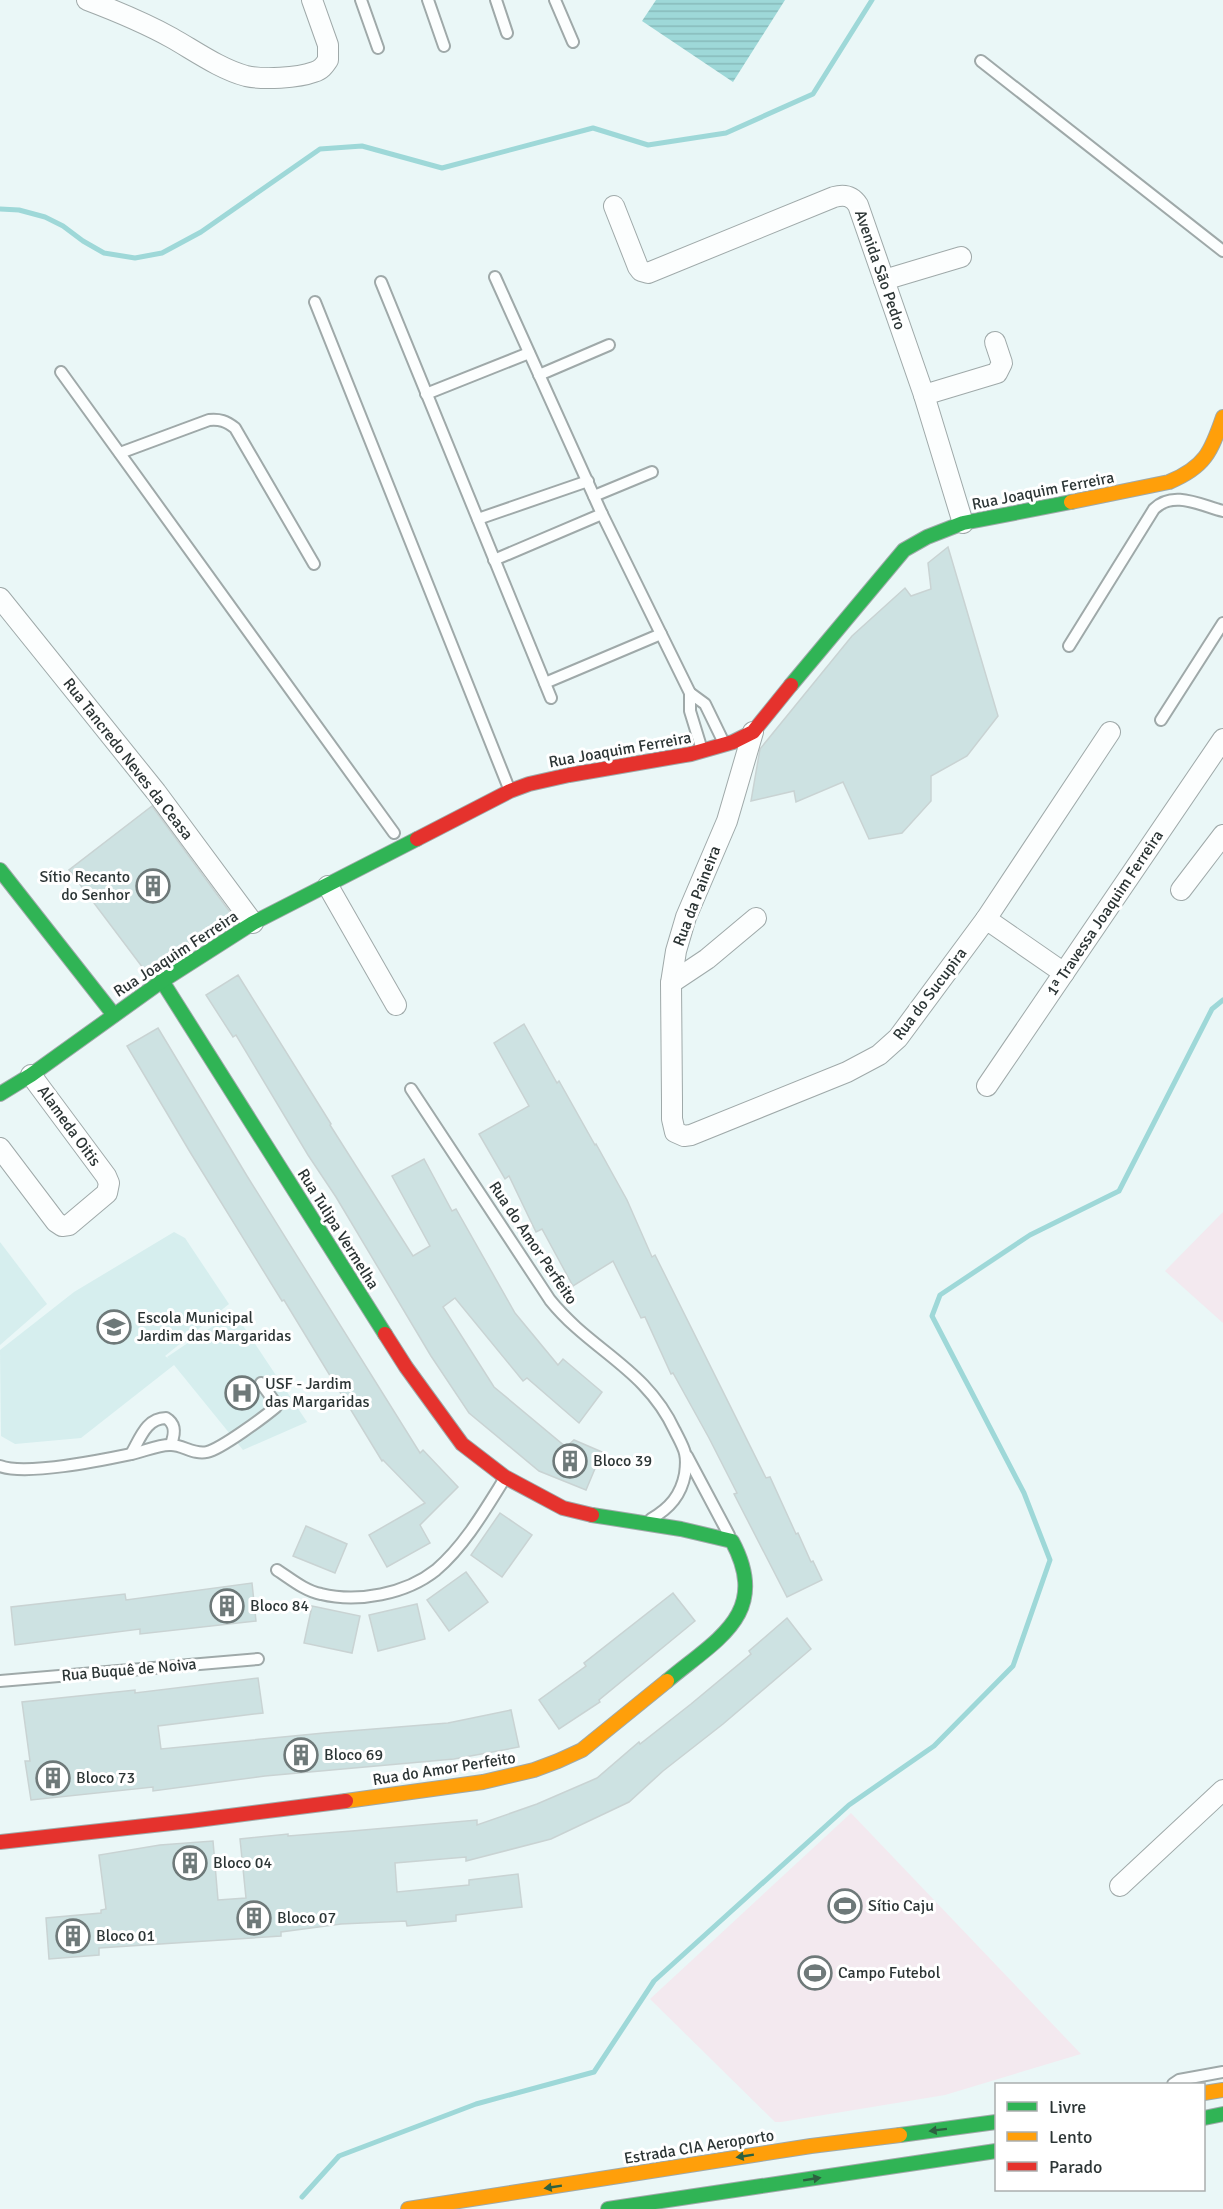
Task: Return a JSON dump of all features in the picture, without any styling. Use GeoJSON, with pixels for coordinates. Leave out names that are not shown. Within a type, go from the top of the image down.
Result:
{"type":"FeatureCollection","features":[{"type":"Feature","properties":{"kind":"main road","name":"Rua Joaquim Ferreira"},"geometry":{"type":"LineString","coordinates":[[0,1094],[31,1075],[162,981],[253,923],[328,885],[398,839],[529,784],[703,752],[725,746],[753,732],[904,550],[927,537],[963,523],[1170,482],[1190,475],[1212,460],[1223,417]]}},
{"type":"Feature","properties":{"kind":"main road"},"geometry":{"type":"LineString","coordinates":[[0,870],[114,1015]]}},
{"type":"Feature","properties":{"kind":"main road","name":"Rua Tulipa Vermelha"},"geometry":{"type":"LineString","coordinates":[[162,981],[406,1367],[462,1444],[505,1477],[563,1508],[599,1517],[681,1529],[732,1541]]}},
{"type":"Feature","properties":{"kind":"main road","name":"Rua do Amor Perfeito"},"geometry":{"type":"LineString","coordinates":[[0,1842],[214,1820],[496,1780],[559,1762],[582,1750],[729,1630],[747,1594],[744,1568],[732,1541]]}},
{"type":"Feature","properties":{"kind":"main road"},"geometry":{"type":"LineString","coordinates":[[1205,2093],[1223,2090]]}},
{"type":"Feature","properties":{"kind":"main road"},"geometry":{"type":"LineString","coordinates":[[1205,2118],[1223,2115]]}},
{"type":"Feature","properties":{"kind":"main road","name":"Estrada CIA Aeroporto"},"geometry":{"type":"LineString","coordinates":[[408,2209],[811,2146],[995,2122]]}},
{"type":"Feature","properties":{"kind":"main road"},"geometry":{"type":"LineString","coordinates":[[1205,2129],[1223,2127]]}},
{"type":"Feature","properties":{"kind":"main road"},"geometry":{"type":"LineString","coordinates":[[608,2209],[995,2151]]}},
{"type":"Feature","properties":{"kind":"street"},"geometry":{"type":"LineString","coordinates":[[87,0],[169,37],[228,69],[246,76],[260,78],[314,72],[322,68],[328,60],[328,45],[312,0]]}},
{"type":"Feature","properties":{"kind":"street","name":"Avenida São Pedro"},"geometry":{"type":"LineString","coordinates":[[614,206],[638,267],[641,271],[648,273],[834,197],[850,196],[858,205],[924,395],[963,523]]}},
{"type":"Feature","properties":{"kind":"street"},"geometry":{"type":"LineString","coordinates":[[884,280],[961,257]]}},
{"type":"Feature","properties":{"kind":"street"},"geometry":{"type":"LineString","coordinates":[[924,395],[997,373],[1002,363],[995,342]]}},
{"type":"Feature","properties":{"kind":"street","name":"Rua Tancredo Neves da Ceasa"},"geometry":{"type":"LineString","coordinates":[[0,598],[156,792],[253,923]]}},
{"type":"Feature","properties":{"kind":"street","name":"Rua da Paineira"},"geometry":{"type":"LineString","coordinates":[[679,1135],[673,1129],[672,1119],[670,983],[686,917],[727,821],[753,732]]}},
{"type":"Feature","properties":{"kind":"street","name":"Rua do Sucupira"},"geometry":{"type":"LineString","coordinates":[[679,1135],[691,1135],[847,1072],[879,1055],[898,1038],[986,919],[1110,732]]}},
{"type":"Feature","properties":{"kind":"street","name":"1ª Travessa Joaquim Ferreira"},"geometry":{"type":"LineString","coordinates":[[987,1086],[1223,739]]}},
{"type":"Feature","properties":{"kind":"street"},"geometry":{"type":"LineString","coordinates":[[1181,890],[1223,835]]}},
{"type":"Feature","properties":{"kind":"street"},"geometry":{"type":"LineString","coordinates":[[328,885],[396,1005]]}},
{"type":"Feature","properties":{"kind":"street"},"geometry":{"type":"LineString","coordinates":[[670,983],[707,959],[756,918]]}},
{"type":"Feature","properties":{"kind":"street"},"geometry":{"type":"LineString","coordinates":[[986,919],[1064,974]]}},
{"type":"Feature","properties":{"kind":"street","name":"Alameda Oitis"},"geometry":{"type":"LineString","coordinates":[[0,1148],[56,1222],[62,1226],[69,1225],[106,1192],[109,1183],[31,1075]]}},
{"type":"Feature","properties":{"kind":"street"},"geometry":{"type":"LineString","coordinates":[[1120,1886],[1223,1790]]}},
{"type":"Feature","properties":{"kind":"lane"},"geometry":{"type":"LineString","coordinates":[[361,0],[378,48]]}},
{"type":"Feature","properties":{"kind":"lane"},"geometry":{"type":"LineString","coordinates":[[428,0],[444,46]]}},
{"type":"Feature","properties":{"kind":"lane"},"geometry":{"type":"LineString","coordinates":[[496,0],[507,33]]}},
{"type":"Feature","properties":{"kind":"lane"},"geometry":{"type":"LineString","coordinates":[[555,0],[573,42]]}},
{"type":"Feature","properties":{"kind":"lane"},"geometry":{"type":"LineString","coordinates":[[981,61],[1223,251]]}},
{"type":"Feature","properties":{"kind":"lane"},"geometry":{"type":"LineString","coordinates":[[495,277],[602,514],[660,634],[690,693],[705,704],[725,746]]}},
{"type":"Feature","properties":{"kind":"lane"},"geometry":{"type":"LineString","coordinates":[[381,282],[551,698]]}},
{"type":"Feature","properties":{"kind":"lane"},"geometry":{"type":"LineString","coordinates":[[315,302],[510,791]]}},
{"type":"Feature","properties":{"kind":"lane"},"geometry":{"type":"LineString","coordinates":[[539,375],[609,345]]}},
{"type":"Feature","properties":{"kind":"lane"},"geometry":{"type":"LineString","coordinates":[[426,394],[529,353]]}},
{"type":"Feature","properties":{"kind":"lane"},"geometry":{"type":"LineString","coordinates":[[61,372],[398,839]]}},
{"type":"Feature","properties":{"kind":"lane"},"geometry":{"type":"LineString","coordinates":[[120,453],[209,420],[219,419],[227,422],[235,428],[314,564]]}},
{"type":"Feature","properties":{"kind":"lane"},"geometry":{"type":"LineString","coordinates":[[594,496],[652,472]]}},
{"type":"Feature","properties":{"kind":"lane"},"geometry":{"type":"LineString","coordinates":[[478,519],[588,481]]}},
{"type":"Feature","properties":{"kind":"lane"},"geometry":{"type":"LineString","coordinates":[[1069,646],[1154,509],[1163,501],[1174,498],[1223,511]]}},
{"type":"Feature","properties":{"kind":"lane"},"geometry":{"type":"LineString","coordinates":[[494,560],[602,514]]}},
{"type":"Feature","properties":{"kind":"lane"},"geometry":{"type":"LineString","coordinates":[[1161,720],[1223,623]]}},
{"type":"Feature","properties":{"kind":"lane"},"geometry":{"type":"LineString","coordinates":[[545,683],[660,634]]}},
{"type":"Feature","properties":{"kind":"lane"},"geometry":{"type":"LineString","coordinates":[[690,693],[690,711],[703,752]]}},
{"type":"Feature","properties":{"kind":"lane","name":"Rua do Amor Perfeito"},"geometry":{"type":"LineString","coordinates":[[411,1089],[550,1300],[566,1320],[630,1370],[650,1390],[669,1418],[732,1541]]}},
{"type":"Feature","properties":{"kind":"lane"},"geometry":{"type":"LineString","coordinates":[[0,1466],[16,1470],[37,1469],[131,1454],[171,1444],[193,1451],[207,1452],[276,1407],[261,1383]]}},
{"type":"Feature","properties":{"kind":"lane"},"geometry":{"type":"LineString","coordinates":[[131,1454],[151,1421],[159,1418],[166,1418],[173,1425],[175,1432],[171,1444]]}},
{"type":"Feature","properties":{"kind":"lane"},"geometry":{"type":"LineString","coordinates":[[643,1524],[662,1513],[674,1501],[682,1488],[687,1456]]}},
{"type":"Feature","properties":{"kind":"lane"},"geometry":{"type":"LineString","coordinates":[[277,1570],[300,1585],[320,1594],[349,1598],[375,1596],[421,1580],[436,1570],[459,1547],[505,1477]]}},
{"type":"Feature","properties":{"kind":"lane","name":"Rua Buquê de Noiva"},"geometry":{"type":"LineString","coordinates":[[0,1681],[258,1659]]}},
{"type":"Feature","properties":{"kind":"lane"},"geometry":{"type":"LineString","coordinates":[[1175,2083],[1179,2080],[1223,2072]]}},
{"type":"Feature","properties":{"kind":"shaded area"},"geometry":{"type":"Polygon","coordinates":[[[1223,1212],[1223,1323],[1165,1271],[1223,1212]]]}},
{"type":"Feature","properties":{"kind":"shaded area","name":"Escola Municipal Jardim das Margaridas"},"geometry":{"type":"Polygon","coordinates":[[[174,1232],[185,1238],[229,1304],[165,1356],[169,1359],[167,1357],[234,1312],[307,1422],[243,1450],[174,1365],[81,1438],[15,1444],[1,1436],[0,1350],[74,1292],[174,1232]]]}},
{"type":"Feature","properties":{"kind":"shaded area"},"geometry":{"type":"Polygon","coordinates":[[[0,1242],[47,1304],[0,1345],[0,1242]]]}},
{"type":"Feature","properties":{"kind":"shaded area","name":"Sítio Caju"},"geometry":{"type":"Polygon","coordinates":[[[851,1813],[1081,2054],[945,2095],[775,2122],[650,1999],[851,1813]]]}},
{"type":"Feature","properties":{"kind":"water"},"geometry":{"type":"Polygon","coordinates":[[[656,0],[785,0],[733,82],[642,21],[656,0]]]}},
{"type":"Feature","properties":{"kind":"building"},"geometry":{"type":"Polygon","coordinates":[[[948,547],[998,716],[967,756],[931,776],[931,801],[902,833],[869,839],[843,782],[796,802],[794,791],[751,801],[760,749],[852,636],[905,588],[911,596],[931,589],[928,563],[948,547]]]}},
{"type":"Feature","properties":{"kind":"building","name":"Sítio Recanto do Senhor"},"geometry":{"type":"Polygon","coordinates":[[[152,806],[233,916],[146,972],[69,870],[152,806]]]}},
{"type":"Feature","properties":{"kind":"building"},"geometry":{"type":"Polygon","coordinates":[[[238,975],[413,1256],[430,1246],[392,1176],[424,1159],[452,1211],[456,1209],[515,1313],[558,1365],[563,1359],[602,1392],[579,1423],[527,1378],[523,1381],[455,1298],[443,1307],[494,1387],[566,1447],[574,1440],[602,1452],[586,1490],[539,1471],[469,1413],[431,1356],[236,1035],[233,1037],[206,995],[238,975]]]}},
{"type":"Feature","properties":{"kind":"building"},"geometry":{"type":"Polygon","coordinates":[[[524,1024],[627,1200],[652,1257],[655,1255],[766,1478],[770,1477],[796,1534],[798,1533],[822,1580],[787,1597],[734,1494],[737,1493],[709,1438],[673,1373],[671,1374],[645,1317],[641,1318],[613,1261],[573,1286],[542,1229],[536,1232],[509,1176],[505,1179],[479,1134],[529,1106],[494,1043],[524,1024]]]}},
{"type":"Feature","properties":{"kind":"building"},"geometry":{"type":"Polygon","coordinates":[[[158,1028],[247,1176],[420,1453],[423,1450],[458,1487],[420,1525],[430,1543],[387,1567],[369,1535],[425,1503],[382,1461],[190,1152],[127,1046],[158,1028]]]}},
{"type":"Feature","properties":{"kind":"building"},"geometry":{"type":"Polygon","coordinates":[[[500,1513],[532,1535],[502,1577],[471,1555],[500,1513]]]}},
{"type":"Feature","properties":{"kind":"building"},"geometry":{"type":"Polygon","coordinates":[[[306,1526],[347,1544],[335,1573],[293,1556],[306,1526]]]}},
{"type":"Feature","properties":{"kind":"building"},"geometry":{"type":"Polygon","coordinates":[[[466,1572],[488,1602],[449,1631],[427,1600],[466,1572]]]}},
{"type":"Feature","properties":{"kind":"building"},"geometry":{"type":"Polygon","coordinates":[[[252,1583],[256,1621],[140,1634],[140,1629],[15,1645],[11,1607],[125,1594],[126,1600],[252,1583]]]}},
{"type":"Feature","properties":{"kind":"building"},"geometry":{"type":"Polygon","coordinates":[[[673,1593],[695,1621],[599,1700],[600,1702],[559,1729],[539,1700],[586,1666],[584,1663],[673,1593]]]}},
{"type":"Feature","properties":{"kind":"building"},"geometry":{"type":"Polygon","coordinates":[[[417,1604],[425,1639],[378,1651],[369,1615],[417,1604]]]}},
{"type":"Feature","properties":{"kind":"building"},"geometry":{"type":"Polygon","coordinates":[[[312,1606],[360,1616],[352,1653],[304,1643],[312,1606]]]}},
{"type":"Feature","properties":{"kind":"building"},"geometry":{"type":"Polygon","coordinates":[[[787,1618],[811,1649],[723,1724],[663,1771],[629,1802],[551,1839],[466,1861],[466,1857],[395,1863],[397,1892],[469,1885],[469,1880],[518,1874],[522,1907],[456,1915],[456,1921],[407,1926],[406,1921],[341,1924],[281,1932],[281,1936],[99,1948],[99,1955],[49,1959],[46,1918],[101,1913],[101,1910],[106,1909],[99,1855],[160,1845],[213,1841],[218,1900],[246,1898],[240,1839],[477,1820],[477,1825],[537,1804],[597,1778],[751,1654],[749,1651],[787,1618]]]}},
{"type":"Feature","properties":{"kind":"building"},"geometry":{"type":"Polygon","coordinates":[[[258,1678],[263,1713],[158,1726],[161,1749],[448,1723],[511,1710],[519,1747],[454,1759],[265,1776],[153,1791],[153,1787],[31,1800],[25,1761],[30,1761],[22,1702],[135,1690],[135,1693],[258,1678]]]}},
{"type":"Feature","properties":{"kind":"waterway"},"geometry":{"type":"LineString","coordinates":[[0,209],[19,210],[45,217],[104,253],[135,258],[162,253],[201,232],[320,149],[362,146],[442,168],[593,128],[648,145],[726,133],[813,94],[872,0]]}},
{"type":"Feature","properties":{"kind":"waterway"},"geometry":{"type":"LineString","coordinates":[[302,2197],[339,2156],[476,2104],[594,2072],[654,1981],[849,1805],[934,1746],[1013,1666],[1050,1560],[1024,1493],[932,1316],[940,1295],[1030,1235],[1119,1191],[1212,1009],[1223,1000]]}},
{"type":"Feature","properties":{"kind":"traffic: fast"},"geometry":{"type":"LineString","coordinates":[[791,685],[904,550],[927,537],[963,523],[1071,502]]}},
{"type":"Feature","properties":{"kind":"traffic: fast"},"geometry":{"type":"LineString","coordinates":[[0,1094],[31,1075],[162,981],[253,923],[417,839]]}},
{"type":"Feature","properties":{"kind":"traffic: fast"},"geometry":{"type":"LineString","coordinates":[[0,870],[114,1015]]}},
{"type":"Feature","properties":{"kind":"traffic: fast"},"geometry":{"type":"LineString","coordinates":[[162,981],[385,1334]]}},
{"type":"Feature","properties":{"kind":"traffic: fast"},"geometry":{"type":"LineString","coordinates":[[592,1515],[681,1529],[732,1541],[742,1566],[745,1588],[742,1606],[733,1623],[720,1637],[667,1681]]}},
{"type":"Feature","properties":{"kind":"traffic: fast"},"geometry":{"type":"LineString","coordinates":[[1205,2118],[1223,2114]]}},
{"type":"Feature","properties":{"kind":"traffic: fast"},"geometry":{"type":"LineString","coordinates":[[900,2135],[995,2122]]}},
{"type":"Feature","properties":{"kind":"traffic: fast"},"geometry":{"type":"LineString","coordinates":[[608,2209],[995,2151]]}},
{"type":"Feature","properties":{"kind":"traffic: slow"},"geometry":{"type":"LineString","coordinates":[[1071,502],[1169,482],[1181,476],[1205,457],[1215,440],[1223,417]]}},
{"type":"Feature","properties":{"kind":"traffic: slow"},"geometry":{"type":"LineString","coordinates":[[346,1801],[483,1782],[534,1770],[582,1750],[667,1681]]}},
{"type":"Feature","properties":{"kind":"traffic: slow"},"geometry":{"type":"LineString","coordinates":[[1205,2093],[1223,2090]]}},
{"type":"Feature","properties":{"kind":"traffic: slow"},"geometry":{"type":"LineString","coordinates":[[408,2209],[811,2146],[900,2135]]}},
{"type":"Feature","properties":{"kind":"traffic: jam"},"geometry":{"type":"LineString","coordinates":[[417,839],[510,791],[529,784],[691,754],[733,742],[753,732],[791,685]]}},
{"type":"Feature","properties":{"kind":"traffic: jam"},"geometry":{"type":"LineString","coordinates":[[385,1334],[462,1444],[505,1477],[563,1508],[592,1515]]}},
{"type":"Feature","properties":{"kind":"traffic: jam"},"geometry":{"type":"LineString","coordinates":[[0,1842],[346,1801]]}},
{"type":"Feature","properties":{"kind":"place","name":"Sítio Recanto do Senhor"},"geometry":{"type":"Point","coordinates":[153,886]}},
{"type":"Feature","properties":{"kind":"place","name":"Escola Municipal Jardim das Margaridas"},"geometry":{"type":"Point","coordinates":[114,1327]}},
{"type":"Feature","properties":{"kind":"place","name":"USF - Jardim das Margaridas"},"geometry":{"type":"Point","coordinates":[242,1393]}},
{"type":"Feature","properties":{"kind":"place","name":"Bloco 39"},"geometry":{"type":"Point","coordinates":[570,1461]}},
{"type":"Feature","properties":{"kind":"place","name":"Bloco 84"},"geometry":{"type":"Point","coordinates":[227,1606]}},
{"type":"Feature","properties":{"kind":"place","name":"Bloco 69"},"geometry":{"type":"Point","coordinates":[301,1755]}},
{"type":"Feature","properties":{"kind":"place","name":"Bloco 73"},"geometry":{"type":"Point","coordinates":[53,1778]}},
{"type":"Feature","properties":{"kind":"place","name":"Bloco 04"},"geometry":{"type":"Point","coordinates":[190,1863]}},
{"type":"Feature","properties":{"kind":"place","name":"Sítio Caju"},"geometry":{"type":"Point","coordinates":[845,1906]}},
{"type":"Feature","properties":{"kind":"place","name":"Bloco 07"},"geometry":{"type":"Point","coordinates":[254,1918]}},
{"type":"Feature","properties":{"kind":"place","name":"Bloco 01"},"geometry":{"type":"Point","coordinates":[73,1936]}},
{"type":"Feature","properties":{"kind":"place","name":"Campo Futebol"},"geometry":{"type":"Point","coordinates":[815,1973]}}]}
